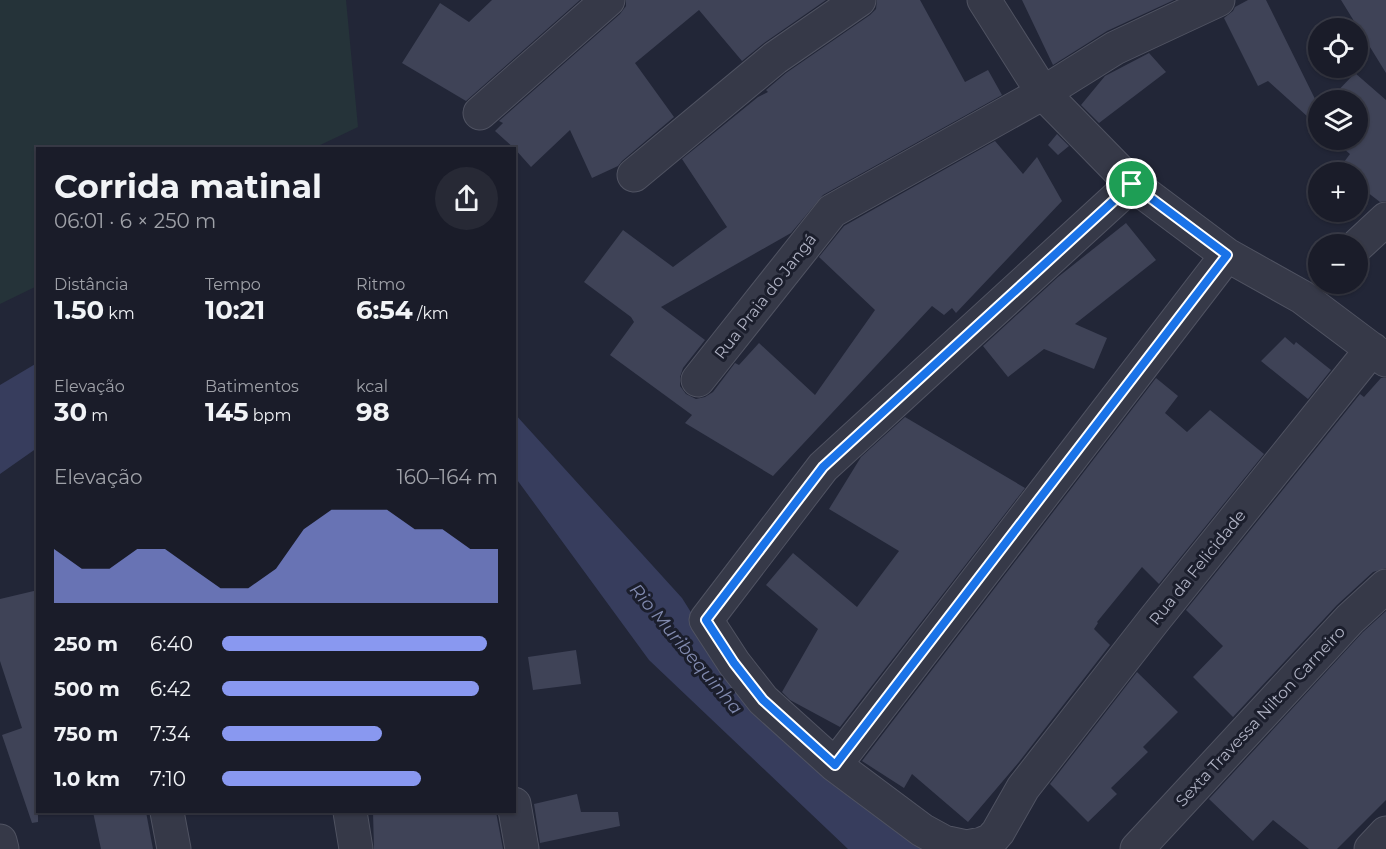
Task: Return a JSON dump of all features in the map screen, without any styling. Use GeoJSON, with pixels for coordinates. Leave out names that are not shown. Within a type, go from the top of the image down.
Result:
{"type":"FeatureCollection","features":[{"type":"Feature","properties":{"kind":"street"},"geometry":{"type":"LineString","coordinates":[[480,113],[608,0]]}},
{"type":"Feature","properties":{"kind":"street"},"geometry":{"type":"LineString","coordinates":[[634,175],[775,58],[860,0]]}},
{"type":"Feature","properties":{"kind":"street"},"geometry":{"type":"LineString","coordinates":[[984,0],[1043,93],[1132,184],[1227,255],[1308,289]]}},
{"type":"Feature","properties":{"kind":"street"},"geometry":{"type":"LineString","coordinates":[[1043,93],[1115,48],[1218,0]]}},
{"type":"Feature","properties":{"kind":"street","name":"Rua Praia do Jangá"},"geometry":{"type":"LineString","coordinates":[[698,380],[832,211],[1043,93]]}},
{"type":"Feature","properties":{"kind":"street","name":"Rua da Felicidade"},"geometry":{"type":"LineString","coordinates":[[1132,184],[823,467],[706,620],[734,663],[763,700],[835,765],[922,830],[944,842],[967,847],[991,840],[1023,788],[1154,620],[1379,355]]}},
{"type":"Feature","properties":{"kind":"street"},"geometry":{"type":"LineString","coordinates":[[1368,236],[1386,219]]}},
{"type":"Feature","properties":{"kind":"street"},"geometry":{"type":"LineString","coordinates":[[835,765],[1227,255]]}},
{"type":"Feature","properties":{"kind":"street"},"geometry":{"type":"LineString","coordinates":[[1314,294],[1379,355]]}},
{"type":"Feature","properties":{"kind":"street","name":"Sexta Travessa Nilton Carneiro"},"geometry":{"type":"LineString","coordinates":[[1137,849],[1350,619],[1386,586]]}},
{"type":"Feature","properties":{"kind":"street"},"geometry":{"type":"LineString","coordinates":[[167,813],[174,849]]}},
{"type":"Feature","properties":{"kind":"street"},"geometry":{"type":"LineString","coordinates":[[350,813],[356,849]]}},
{"type":"Feature","properties":{"kind":"street"},"geometry":{"type":"LineString","coordinates":[[516,813],[522,849]]}},
{"type":"Feature","properties":{"kind":"street"},"geometry":{"type":"LineString","coordinates":[[1371,849],[1386,833]]}},
{"type":"Feature","properties":{"kind":"street"},"geometry":{"type":"LineString","coordinates":[[0,841],[2,849]]}},
{"type":"Feature","properties":{"kind":"shaded area"},"geometry":{"type":"Polygon","coordinates":[[[0,0],[346,0],[358,127],[316,147],[36,147],[36,286],[0,304],[0,0]]]}},
{"type":"Feature","properties":{"kind":"water"},"geometry":{"type":"Polygon","coordinates":[[[36,364],[36,449],[0,474],[0,385],[36,364]]]}},
{"type":"Feature","properties":{"kind":"water","name":"Rio Muribequinha"},"geometry":{"type":"Polygon","coordinates":[[[516,415],[682,598],[724,665],[930,849],[848,849],[649,660],[516,478],[516,415]]]}},
{"type":"Feature","properties":{"kind":"building"},"geometry":{"type":"Polygon","coordinates":[[[492,0],[580,0],[466,101],[402,63],[440,3],[469,22],[492,0]]]}},
{"type":"Feature","properties":{"kind":"building"},"geometry":{"type":"Polygon","coordinates":[[[626,0],[826,0],[742,61],[699,10],[635,63],[674,117],[618,166],[592,178],[570,130],[531,167],[516,150],[516,147],[513,147],[495,131],[503,123],[499,121],[620,14],[626,6],[626,0]]]}},
{"type":"Feature","properties":{"kind":"building"},"geometry":{"type":"Polygon","coordinates":[[[877,0],[920,0],[965,82],[988,70],[1002,95],[823,195],[791,233],[661,307],[705,340],[683,368],[680,386],[686,394],[696,399],[713,392],[735,363],[739,365],[759,343],[815,395],[875,310],[819,257],[844,226],[995,141],[1023,174],[1037,157],[1062,201],[956,313],[952,308],[944,315],[932,306],[773,476],[685,423],[692,415],[610,355],[634,322],[631,317],[584,282],[623,230],[673,267],[727,227],[682,159],[758,97],[768,92],[766,90],[786,73],[870,15],[876,9],[877,0]]]}},
{"type":"Feature","properties":{"kind":"building"},"geometry":{"type":"Polygon","coordinates":[[[1022,0],[1174,0],[1107,31],[1053,65],[1022,0]]]}},
{"type":"Feature","properties":{"kind":"building"},"geometry":{"type":"Polygon","coordinates":[[[1248,0],[1266,0],[1311,90],[1308,90],[1308,117],[1268,81],[1258,86],[1224,18],[1235,7],[1248,0]]]}},
{"type":"Feature","properties":{"kind":"building"},"geometry":{"type":"Polygon","coordinates":[[[1341,0],[1386,0],[1386,73],[1368,44],[1368,18],[1352,18],[1341,0]]]}},
{"type":"Feature","properties":{"kind":"building"},"geometry":{"type":"Polygon","coordinates":[[[1149,53],[1166,72],[1099,123],[1081,105],[1105,76],[1149,53]]]}},
{"type":"Feature","properties":{"kind":"building"},"geometry":{"type":"Polygon","coordinates":[[[1350,78],[1361,78],[1386,100],[1386,201],[1380,202],[1368,193],[1368,162],[1344,162],[1350,154],[1345,150],[1368,150],[1368,90],[1339,90],[1350,78]]]}},
{"type":"Feature","properties":{"kind":"building"},"geometry":{"type":"Polygon","coordinates":[[[1057,134],[1069,146],[1058,155],[1048,145],[1057,134]]]}},
{"type":"Feature","properties":{"kind":"building"},"geometry":{"type":"Polygon","coordinates":[[[1126,223],[1156,260],[1075,324],[1107,338],[1094,369],[1044,349],[1008,377],[983,346],[1058,277],[1126,223]]]}},
{"type":"Feature","properties":{"kind":"building"},"geometry":{"type":"Polygon","coordinates":[[[1285,337],[1294,345],[1296,342],[1331,370],[1308,399],[1261,361],[1285,337]]]}},
{"type":"Feature","properties":{"kind":"building"},"geometry":{"type":"Polygon","coordinates":[[[1156,378],[1178,396],[1165,413],[1187,432],[1210,410],[1264,454],[1159,584],[1142,567],[1097,622],[1094,629],[1110,645],[1019,762],[968,822],[912,774],[904,788],[862,761],[1156,378]]]}},
{"type":"Feature","properties":{"kind":"building"},"geometry":{"type":"Polygon","coordinates":[[[1381,378],[1386,378],[1386,568],[1373,572],[1337,605],[1233,717],[1193,677],[1223,646],[1186,610],[1360,394],[1364,397],[1381,378]]]}},
{"type":"Feature","properties":{"kind":"building"},"geometry":{"type":"Polygon","coordinates":[[[905,417],[1025,488],[840,727],[790,700],[782,692],[818,629],[766,585],[793,553],[857,607],[899,551],[829,509],[861,457],[905,417]]]}},
{"type":"Feature","properties":{"kind":"building"},"geometry":{"type":"Polygon","coordinates":[[[36,590],[36,813],[38,813],[38,822],[32,823],[2,735],[22,728],[0,661],[0,599],[36,590]]]}},
{"type":"Feature","properties":{"kind":"building"},"geometry":{"type":"Polygon","coordinates":[[[1386,611],[1386,800],[1337,849],[1309,849],[1273,820],[1253,841],[1209,799],[1363,632],[1386,611]]]}},
{"type":"Feature","properties":{"kind":"building"},"geometry":{"type":"Polygon","coordinates":[[[576,650],[581,684],[533,690],[528,657],[576,650]]]}},
{"type":"Feature","properties":{"kind":"building"},"geometry":{"type":"Polygon","coordinates":[[[1137,672],[1178,712],[1143,747],[1148,752],[1111,788],[1117,794],[1088,822],[1050,784],[1137,672]]]}},
{"type":"Feature","properties":{"kind":"building"},"geometry":{"type":"Polygon","coordinates":[[[577,794],[581,812],[618,812],[620,826],[540,843],[534,804],[577,794]]]}},
{"type":"Feature","properties":{"kind":"building"},"geometry":{"type":"Polygon","coordinates":[[[93,813],[146,813],[153,849],[101,849],[93,813]]]}},
{"type":"Feature","properties":{"kind":"building"},"geometry":{"type":"Polygon","coordinates":[[[373,813],[496,813],[503,849],[374,849],[373,813]]]}},
{"type":"Feature","properties":{"kind":"route"},"geometry":{"type":"LineString","coordinates":[[1132,184],[1227,255],[835,765],[763,700],[734,663],[706,620],[823,467],[1132,184]]}}]}
